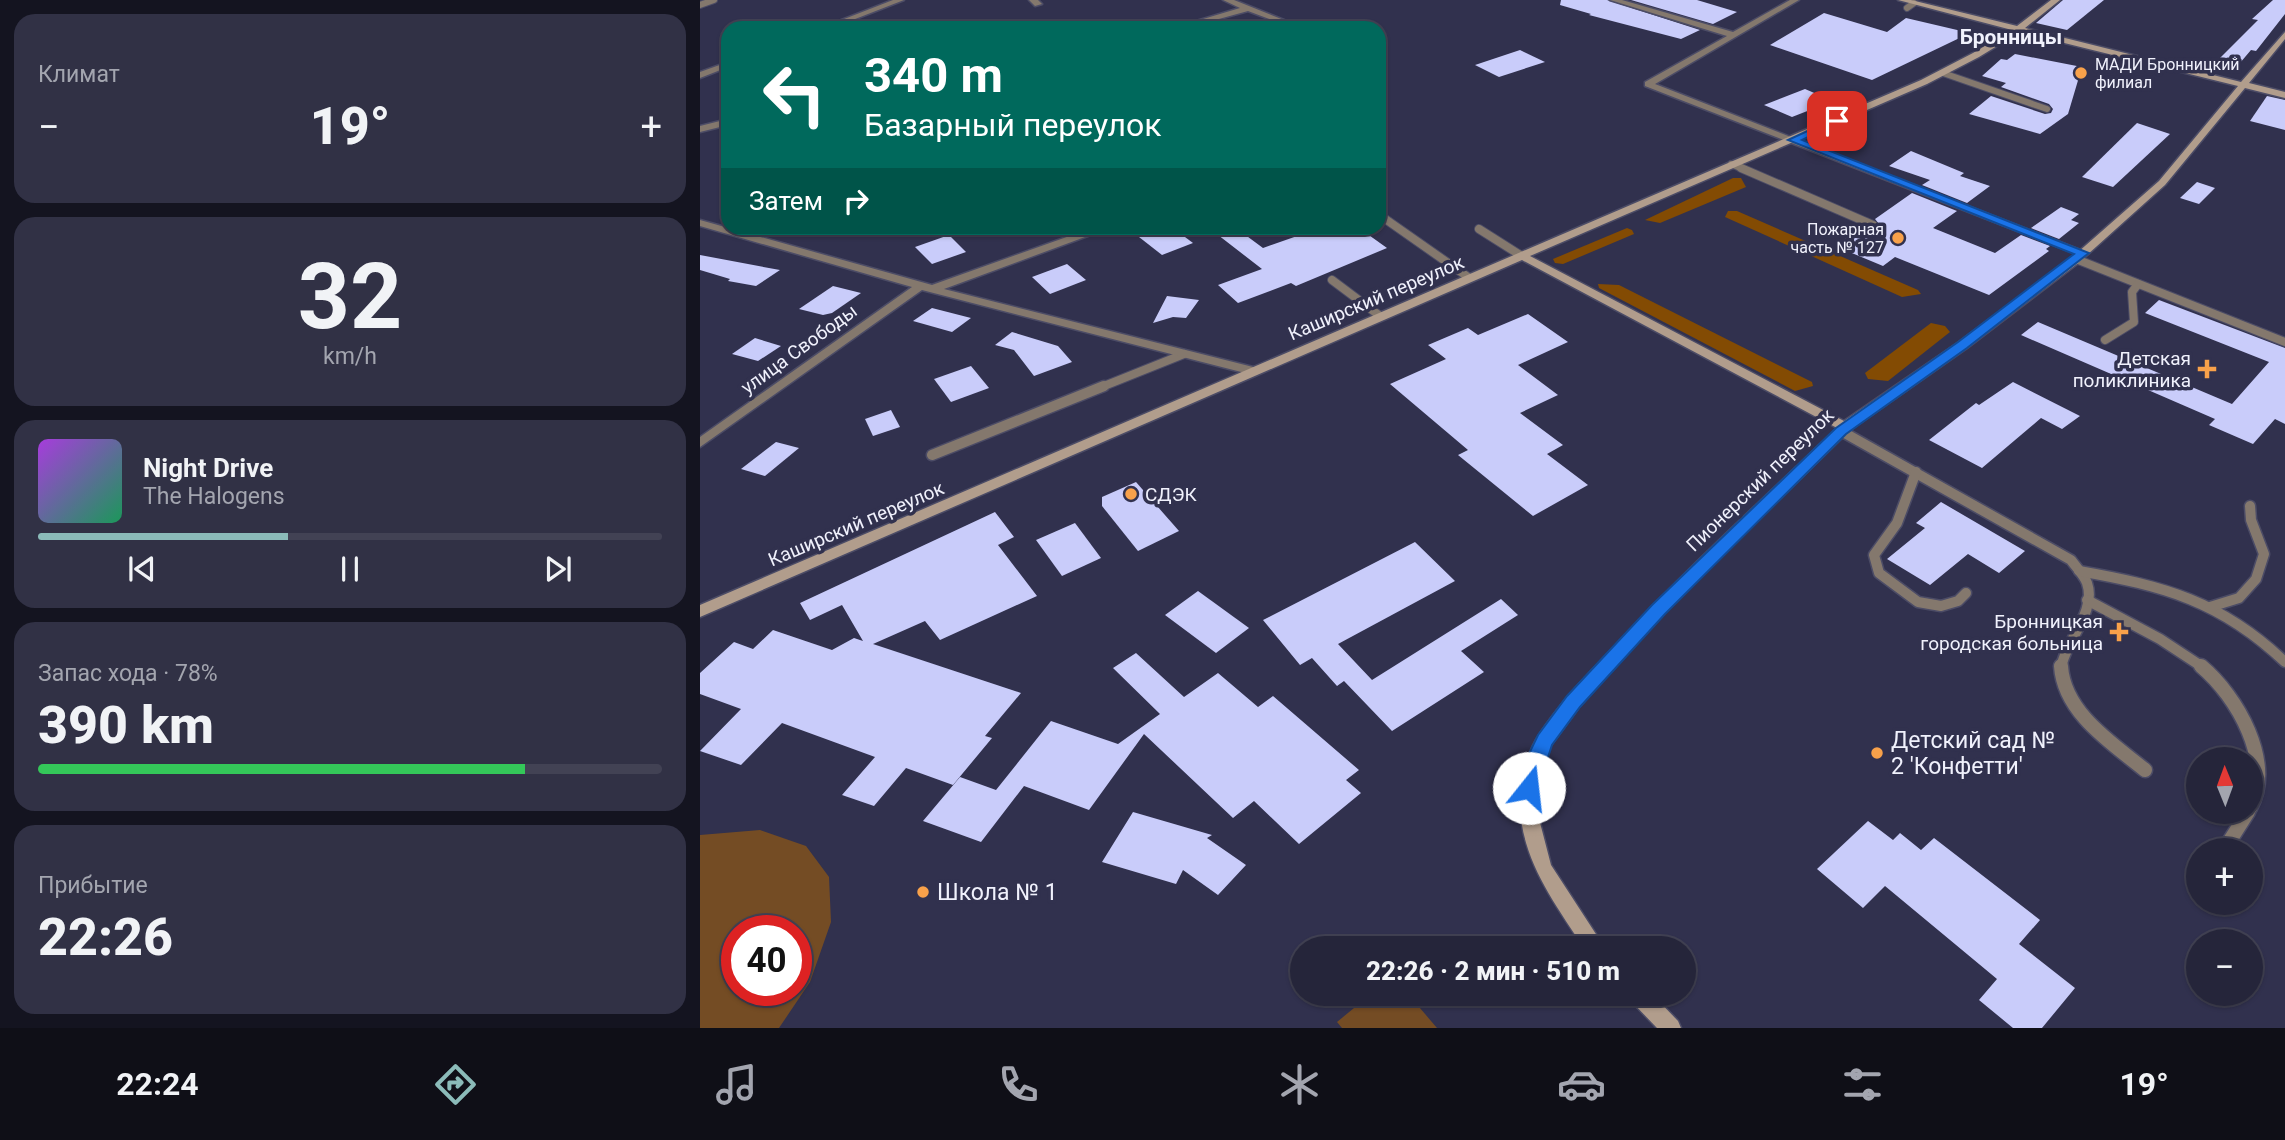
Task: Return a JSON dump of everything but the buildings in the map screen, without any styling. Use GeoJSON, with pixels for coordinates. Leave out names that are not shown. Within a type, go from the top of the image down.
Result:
{"type":"FeatureCollection","features":[{"type":"Feature","properties":{"kind":"street"},"geometry":{"type":"LineString","coordinates":[[844,21],[900,0]]}},
{"type":"Feature","properties":{"kind":"street"},"geometry":{"type":"LineString","coordinates":[[1227,0],[1282,21]]}},
{"type":"Feature","properties":{"kind":"street"},"geometry":{"type":"LineString","coordinates":[[1614,0],[1733,35]]}},
{"type":"Feature","properties":{"kind":"street"},"geometry":{"type":"LineString","coordinates":[[1795,0],[1648,84],[2079,256]]}},
{"type":"Feature","properties":{"kind":"street","name":"Каширский переулок"},"geometry":{"type":"LineString","coordinates":[[700,611],[1943,73],[1974,59],[2021,30],[2056,0]]}},
{"type":"Feature","properties":{"kind":"street"},"geometry":{"type":"LineString","coordinates":[[1908,4],[2285,94]]}},
{"type":"Feature","properties":{"kind":"street"},"geometry":{"type":"LineString","coordinates":[[1202,21],[1248,8]]}},
{"type":"Feature","properties":{"kind":"street","name":"Пионерский переулок"},"geometry":{"type":"LineString","coordinates":[[1587,936],[1543,868],[1529,816],[1529,788],[1535,762],[1544,741],[1573,702],[1658,610],[1843,429],[1963,345],[2079,256],[2162,183],[2285,34]]}},
{"type":"Feature","properties":{"kind":"street"},"geometry":{"type":"LineString","coordinates":[[700,75],[721,67]]}},
{"type":"Feature","properties":{"kind":"street"},"geometry":{"type":"LineString","coordinates":[[700,129],[721,124]]}},
{"type":"Feature","properties":{"kind":"street"},"geometry":{"type":"LineString","coordinates":[[700,223],[721,225]]}},
{"type":"Feature","properties":{"kind":"street"},"geometry":{"type":"LineString","coordinates":[[700,236],[721,226]]}},
{"type":"Feature","properties":{"kind":"street"},"geometry":{"type":"LineString","coordinates":[[755,235],[926,287],[1253,371]]}},
{"type":"Feature","properties":{"kind":"street","name":"улица Свободы"},"geometry":{"type":"LineString","coordinates":[[700,443],[926,287],[1079,235]]}},
{"type":"Feature","properties":{"kind":"street"},"geometry":{"type":"LineString","coordinates":[[1520,255],[1843,429]]}},
{"type":"Feature","properties":{"kind":"street"},"geometry":{"type":"LineString","coordinates":[[1650,1006],[1671,1028]]}},
{"type":"Feature","properties":{"kind":"lane"},"geometry":{"type":"LineString","coordinates":[[700,5],[714,0]]}},
{"type":"Feature","properties":{"kind":"lane"},"geometry":{"type":"LineString","coordinates":[[1943,73],[2047,109]]}},
{"type":"Feature","properties":{"kind":"lane"},"geometry":{"type":"LineString","coordinates":[[1731,163],[1873,225]]}},
{"type":"Feature","properties":{"kind":"lane"},"geometry":{"type":"LineString","coordinates":[[1386,220],[1468,278]]}},
{"type":"Feature","properties":{"kind":"lane"},"geometry":{"type":"LineString","coordinates":[[1479,229],[1520,255]]}},
{"type":"Feature","properties":{"kind":"lane"},"geometry":{"type":"LineString","coordinates":[[2079,256],[2138,284],[2285,342]]}},
{"type":"Feature","properties":{"kind":"lane"},"geometry":{"type":"LineString","coordinates":[[1332,279],[1380,316]]}},
{"type":"Feature","properties":{"kind":"lane"},"geometry":{"type":"LineString","coordinates":[[2105,340],[2134,322],[2132,292],[2138,284]]}},
{"type":"Feature","properties":{"kind":"lane"},"geometry":{"type":"LineString","coordinates":[[932,455],[1184,354]]}},
{"type":"Feature","properties":{"kind":"lane"},"geometry":{"type":"LineString","coordinates":[[1843,429],[2071,559],[2088,590],[2086,611],[2061,659],[2061,677],[2069,696],[2096,728],[2145,770]]}},
{"type":"Feature","properties":{"kind":"lane"},"geometry":{"type":"LineString","coordinates":[[1916,472],[1897,523],[1874,555],[1879,573],[1918,602],[1941,606],[1958,601],[1966,593]]}},
{"type":"Feature","properties":{"kind":"lane"},"geometry":{"type":"LineString","coordinates":[[2210,607],[2239,598],[2256,579],[2264,554],[2251,520],[2250,506]]}},
{"type":"Feature","properties":{"kind":"lane"},"geometry":{"type":"LineString","coordinates":[[2079,571],[2133,580],[2182,593],[2210,607],[2269,645],[2285,662]]}},
{"type":"Feature","properties":{"kind":"lane"},"geometry":{"type":"LineString","coordinates":[[2087,600],[2195,660],[2223,687],[2245,726],[2252,747]]}},
{"type":"Feature","properties":{"kind":"shaded area"},"geometry":{"type":"Polygon","coordinates":[[[1733,178],[1741,178],[1746,187],[1660,223],[1645,220],[1733,178]]]}},
{"type":"Feature","properties":{"kind":"shaded area"},"geometry":{"type":"Polygon","coordinates":[[[1728,211],[1737,211],[1918,290],[1921,294],[1902,297],[1725,217],[1728,211]]]}},
{"type":"Feature","properties":{"kind":"shaded area"},"geometry":{"type":"Polygon","coordinates":[[[1627,228],[1634,234],[1563,264],[1555,263],[1553,259],[1627,228]]]}},
{"type":"Feature","properties":{"kind":"shaded area"},"geometry":{"type":"Polygon","coordinates":[[[1598,284],[1619,285],[1812,382],[1813,386],[1795,391],[1599,288],[1598,284]]]}},
{"type":"Feature","properties":{"kind":"shaded area"},"geometry":{"type":"Polygon","coordinates":[[[1931,323],[1945,326],[1950,332],[1888,381],[1868,379],[1865,373],[1931,323]]]}},
{"type":"Feature","properties":{"kind":"shaded area"},"geometry":{"type":"Polygon","coordinates":[[[760,830],[806,846],[829,877],[831,922],[812,976],[812,915],[721,915],[721,1006],[794,1006],[779,1028],[700,1028],[700,835],[760,830]]]}},
{"type":"Feature","properties":{"kind":"shaded area"},"geometry":{"type":"Polygon","coordinates":[[[1356,1006],[1418,1006],[1437,1028],[1342,1028],[1337,1022],[1356,1006]]]}},
{"type":"Feature","properties":{"kind":"place","name":"МАДИ Бронницкий филиал"},"geometry":{"type":"Point","coordinates":[2081,73]}},
{"type":"Feature","properties":{"kind":"place","name":"Пожарная часть № 127"},"geometry":{"type":"Point","coordinates":[1898,238]}},
{"type":"Feature","properties":{"kind":"place","name":"Детская поликлиника"},"geometry":{"type":"Point","coordinates":[2207,369]}},
{"type":"Feature","properties":{"kind":"place","name":"СДЭК"},"geometry":{"type":"Point","coordinates":[1131,494]}},
{"type":"Feature","properties":{"kind":"place","name":"Бронницкая городская больница"},"geometry":{"type":"Point","coordinates":[2119,632]}},
{"type":"Feature","properties":{"kind":"place","name":"Детский сад № 2 'Конфетти'"},"geometry":{"type":"Point","coordinates":[1877,753]}},
{"type":"Feature","properties":{"kind":"place","name":"Школа № 1"},"geometry":{"type":"Point","coordinates":[923,892]}},
{"type":"Feature","properties":{"kind":"district","name":"Бронницы"},"geometry":{"type":"Point","coordinates":[2011,37]}},
{"type":"Feature","properties":{"kind":"route"},"geometry":{"type":"LineString","coordinates":[[1529,788],[1535,762],[1544,741],[1573,702],[1658,610],[1841,431],[1963,345],[2083,253],[1793,140],[1837,121]]}}]}
